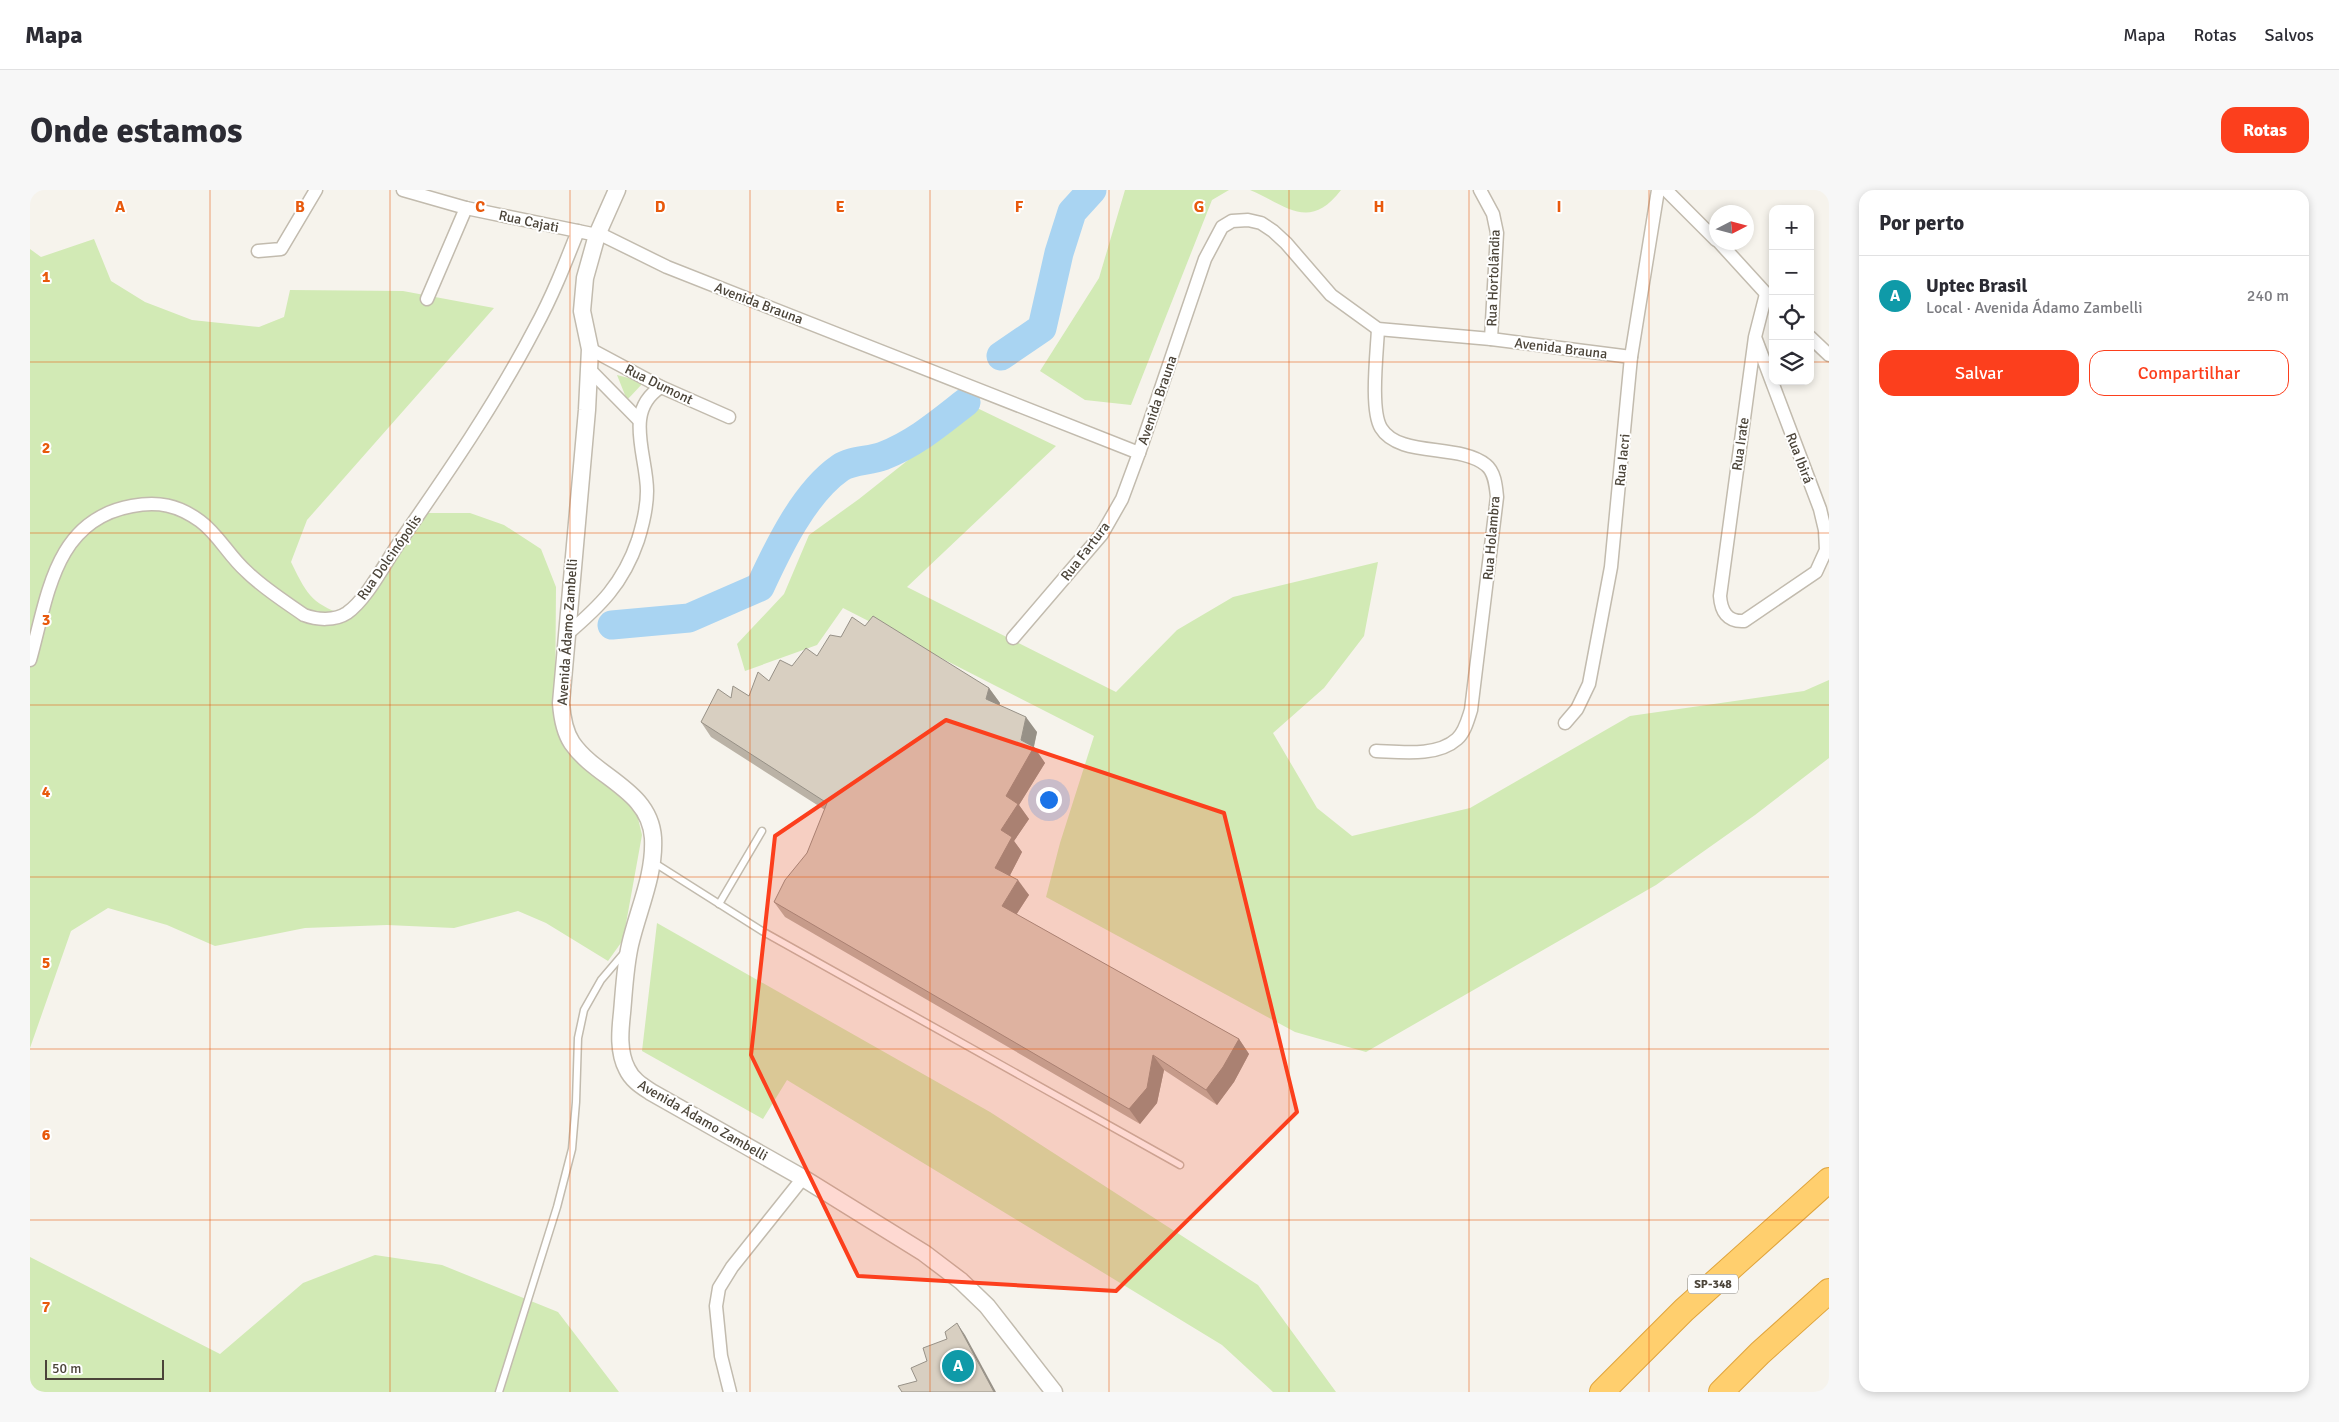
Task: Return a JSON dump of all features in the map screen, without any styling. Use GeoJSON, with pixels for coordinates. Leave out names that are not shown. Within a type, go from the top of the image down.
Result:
{"type":"FeatureCollection","features":[{"type":"Feature","properties":{"kind":"highway","name":"SP-348"},"geometry":{"type":"LineString","coordinates":[[1602,1392],[1684,1310],[1829,1180]]}},
{"type":"Feature","properties":{"kind":"highway"},"geometry":{"type":"LineString","coordinates":[[1721,1392],[1760,1352],[1829,1291]]}},
{"type":"Feature","properties":{"kind":"street"},"geometry":{"type":"LineString","coordinates":[[258,251],[281,249],[316,190]]}},
{"type":"Feature","properties":{"kind":"street","name":"Rua Cajati"},"geometry":{"type":"LineString","coordinates":[[403,190],[466,208],[598,234]]}},
{"type":"Feature","properties":{"kind":"street","name":"Avenida Ádamo Zambelli"},"geometry":{"type":"LineString","coordinates":[[616,190],[598,234],[585,278],[582,311],[590,349],[560,703],[566,732],[578,750],[628,792],[646,812],[651,822],[653,862],[630,947],[621,1043],[627,1069],[633,1078],[651,1092],[803,1178],[924,1254],[961,1281],[986,1306],[1054,1392]]}},
{"type":"Feature","properties":{"kind":"street","name":"Rua Hortolândia"},"geometry":{"type":"LineString","coordinates":[[1480,190],[1493,214],[1497,233],[1491,339]]}},
{"type":"Feature","properties":{"kind":"street","name":"Rua Iacri"},"geometry":{"type":"LineString","coordinates":[[1565,723],[1576,709],[1589,684],[1611,567],[1631,357],[1658,190]]}},
{"type":"Feature","properties":{"kind":"street"},"geometry":{"type":"LineString","coordinates":[[1666,190],[1709,232]]}},
{"type":"Feature","properties":{"kind":"street"},"geometry":{"type":"LineString","coordinates":[[427,299],[466,208]]}},
{"type":"Feature","properties":{"kind":"street","name":"Avenida Brauna"},"geometry":{"type":"LineString","coordinates":[[598,234],[667,267],[1139,453],[1205,259],[1222,227],[1232,221],[1248,220],[1261,223],[1273,231],[1286,243],[1331,295],[1378,330],[1491,339],[1631,357]]}},
{"type":"Feature","properties":{"kind":"street","name":"Rua Dolcinópolis"},"geometry":{"type":"LineString","coordinates":[[30,660],[52,582],[63,552],[74,537],[99,517],[117,509],[146,504],[165,504],[183,510],[201,522],[245,570],[304,615],[314,618],[329,618],[341,616],[348,612],[362,598],[492,400],[535,329],[578,231]]}},
{"type":"Feature","properties":{"kind":"street"},"geometry":{"type":"LineString","coordinates":[[1726,250],[1769,297]]}},
{"type":"Feature","properties":{"kind":"street","name":"Rua Irate"},"geometry":{"type":"LineString","coordinates":[[1720,596],[1755,337],[1769,297]]}},
{"type":"Feature","properties":{"kind":"street","name":"Rua Holambra"},"geometry":{"type":"LineString","coordinates":[[1376,750],[1415,753],[1438,748],[1457,739],[1466,725],[1471,710],[1497,497],[1495,480],[1487,466],[1464,455],[1396,442],[1380,428],[1375,406],[1378,330]]}},
{"type":"Feature","properties":{"kind":"street","name":"Rua Ibirá"},"geometry":{"type":"LineString","coordinates":[[1720,596],[1720,606],[1727,616],[1736,621],[1744,621],[1816,572],[1826,550],[1825,530],[1820,509],[1755,337]]}},
{"type":"Feature","properties":{"kind":"street"},"geometry":{"type":"LineString","coordinates":[[1813,340],[1829,355]]}},
{"type":"Feature","properties":{"kind":"street","name":"Rua Dumont"},"geometry":{"type":"LineString","coordinates":[[590,349],[661,386],[729,417]]}},
{"type":"Feature","properties":{"kind":"street"},"geometry":{"type":"LineString","coordinates":[[588,369],[638,419]]}},
{"type":"Feature","properties":{"kind":"street"},"geometry":{"type":"LineString","coordinates":[[566,635],[600,606],[615,587],[625,570],[638,540],[646,507],[647,492],[638,419],[646,400],[661,386]]}},
{"type":"Feature","properties":{"kind":"street","name":"Rua Fartura"},"geometry":{"type":"LineString","coordinates":[[1013,638],[1102,534],[1122,499],[1139,453]]}},
{"type":"Feature","properties":{"kind":"street"},"geometry":{"type":"LineString","coordinates":[[730,1392],[721,1356],[716,1306],[719,1288],[732,1267],[803,1178]]}},
{"type":"Feature","properties":{"kind":"lane"},"geometry":{"type":"LineString","coordinates":[[719,904],[762,831]]}},
{"type":"Feature","properties":{"kind":"lane"},"geometry":{"type":"LineString","coordinates":[[653,862],[762,931],[1180,1165]]}},
{"type":"Feature","properties":{"kind":"lane"},"geometry":{"type":"LineString","coordinates":[[500,1392],[558,1207],[572,1149],[578,1038],[584,1010],[601,980],[630,947]]}},
{"type":"Feature","properties":{"kind":"highlighted area"},"geometry":{"type":"Polygon","coordinates":[[[946,720],[1224,813],[1297,1112],[1116,1291],[858,1276],[751,1055],[775,836],[946,720]]]}},
{"type":"Feature","properties":{"kind":"green space"},"geometry":{"type":"Polygon","coordinates":[[[1125,190],[1229,190],[1212,200],[1131,405],[1085,400],[1040,371],[1099,278],[1125,190]]]}},
{"type":"Feature","properties":{"kind":"green space"},"geometry":{"type":"Polygon","coordinates":[[[1250,190],[1341,190],[1329,203],[1318,210],[1308,212],[1286,208],[1250,190]]]}},
{"type":"Feature","properties":{"kind":"green space"},"geometry":{"type":"Polygon","coordinates":[[[94,239],[111,281],[145,302],[192,320],[259,327],[284,317],[290,290],[403,291],[494,308],[307,520],[291,562],[302,584],[313,598],[328,608],[351,618],[365,603],[426,513],[470,513],[504,525],[541,549],[556,587],[555,716],[606,781],[636,810],[642,835],[623,940],[608,961],[546,923],[518,911],[454,928],[387,925],[305,928],[215,946],[167,925],[108,908],[71,931],[30,1048],[30,249],[41,257],[94,239]]]}},
{"type":"Feature","properties":{"kind":"green space"},"geometry":{"type":"Polygon","coordinates":[[[617,375],[644,382],[627,400],[617,375]]]}},
{"type":"Feature","properties":{"kind":"green space"},"geometry":{"type":"Polygon","coordinates":[[[975,407],[1056,446],[907,587],[1116,692],[1177,630],[1233,597],[1378,562],[1364,636],[1324,688],[1273,733],[1317,808],[1352,836],[1470,808],[1630,716],[1804,691],[1829,680],[1829,758],[1755,815],[1656,885],[1366,1052],[1295,1032],[1046,897],[1060,843],[1094,736],[843,608],[817,645],[745,671],[737,644],[784,594],[809,535],[859,499],[975,407]]]}},
{"type":"Feature","properties":{"kind":"green space"},"geometry":{"type":"Polygon","coordinates":[[[657,923],[990,1112],[1258,1285],[1336,1392],[1273,1392],[1222,1345],[787,1080],[763,1119],[642,1051],[657,923]]]}},
{"type":"Feature","properties":{"kind":"green space"},"geometry":{"type":"Polygon","coordinates":[[[375,1255],[442,1265],[558,1312],[619,1392],[30,1392],[30,1257],[220,1354],[303,1283],[375,1255]]]}},
{"type":"Feature","properties":{"kind":"building"},"geometry":{"type":"Polygon","coordinates":[[[873,616],[989,688],[986,699],[1026,717],[1021,740],[1034,747],[1006,796],[1018,804],[1001,830],[1012,837],[995,868],[1018,880],[1002,906],[1239,1039],[1223,1067],[1206,1090],[1153,1055],[1147,1088],[1129,1109],[774,902],[785,880],[807,853],[827,803],[701,722],[718,689],[731,698],[733,686],[749,696],[758,672],[769,681],[780,660],[792,666],[806,648],[817,656],[830,635],[841,637],[852,617],[865,626],[873,616]]]}},
{"type":"Feature","properties":{"kind":"building"},"geometry":{"type":"Polygon","coordinates":[[[957,1323],[994,1392],[902,1392],[898,1386],[917,1381],[911,1368],[927,1361],[923,1348],[947,1339],[945,1332],[957,1323]]]}},
{"type":"Feature","properties":{"kind":"waterway"},"geometry":{"type":"LineString","coordinates":[[1001,356],[1042,328],[1059,253],[1072,212],[1092,190]]}},
{"type":"Feature","properties":{"kind":"waterway"},"geometry":{"type":"LineString","coordinates":[[612,625],[689,618],[760,587],[793,522],[827,479],[844,465],[883,456],[906,445],[927,432],[966,402]]}},
{"type":"Feature","properties":{"kind":"place","name":"Uptec Brasil"},"geometry":{"type":"Point","coordinates":[958,1366]}}]}
